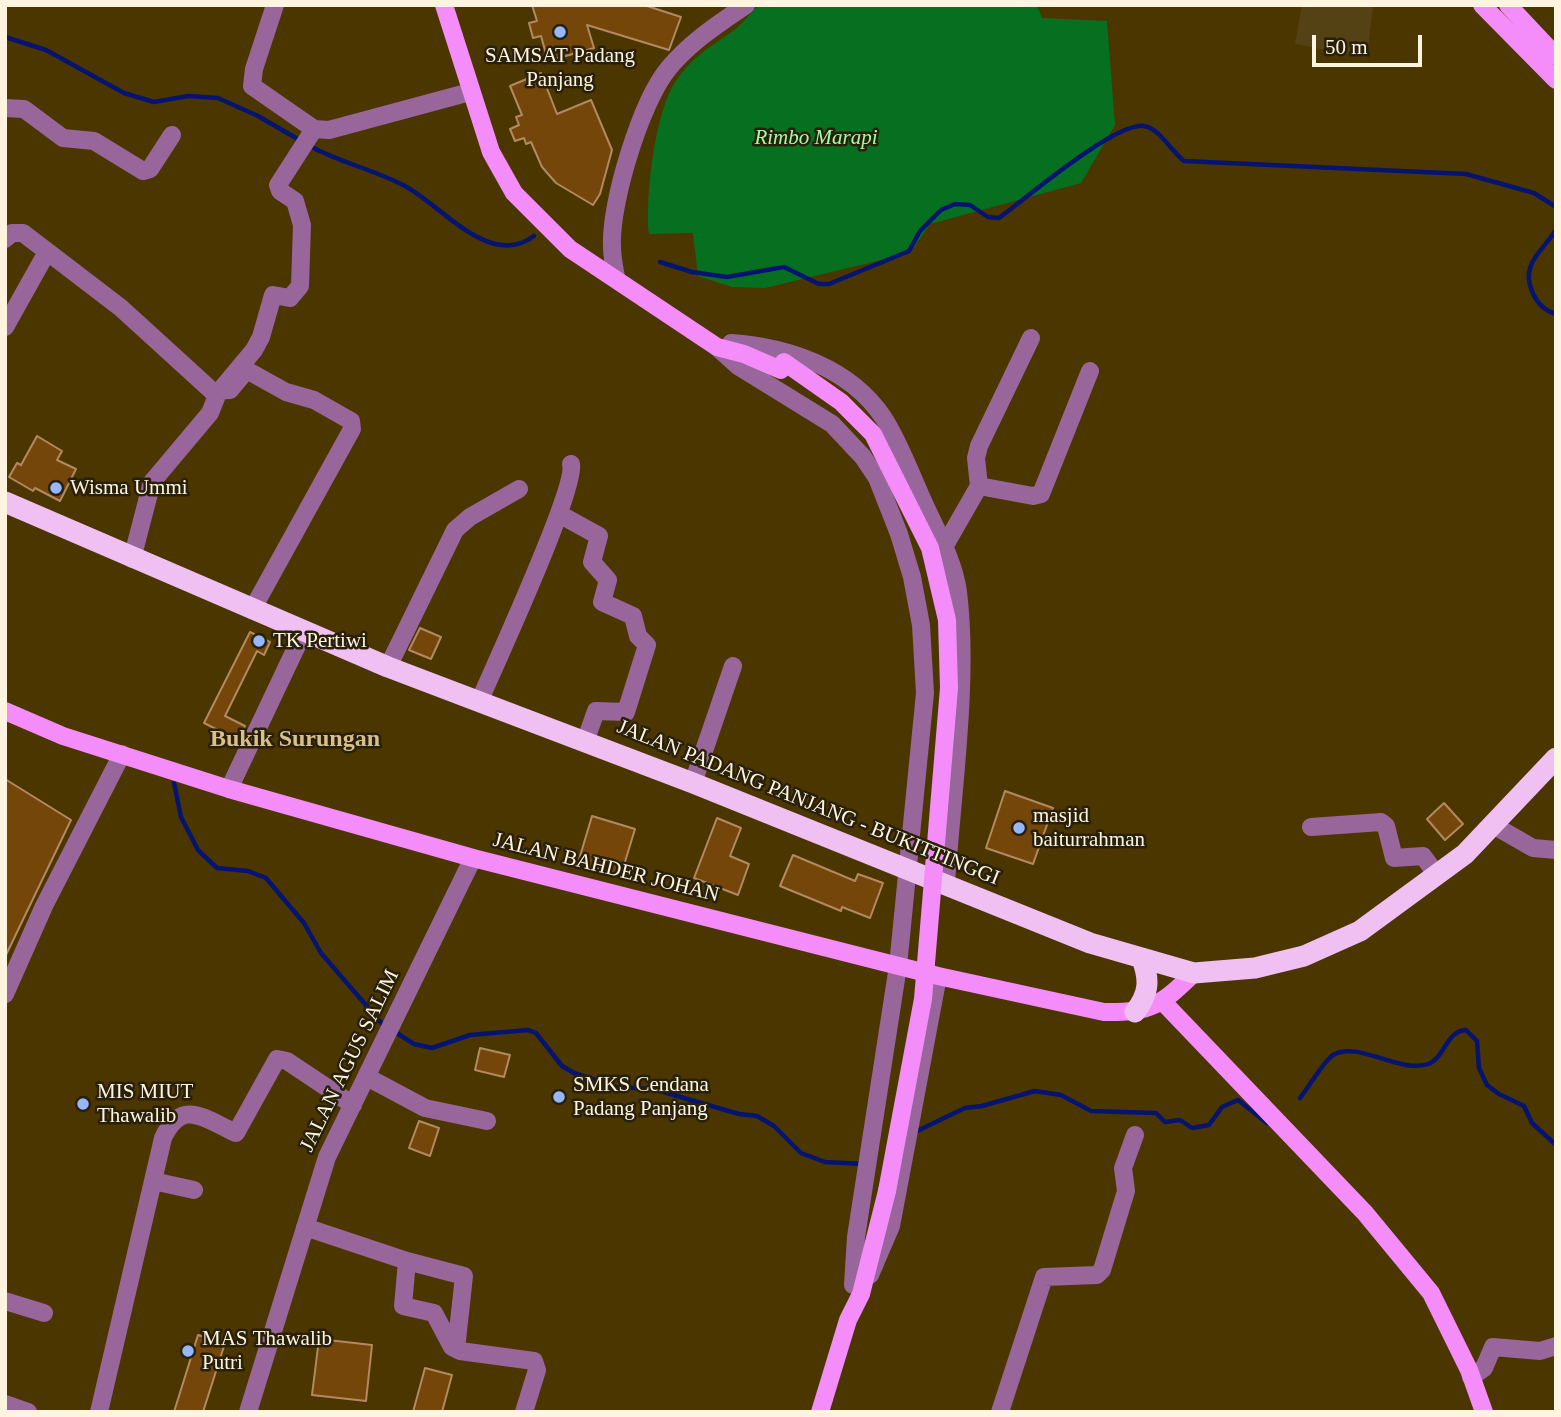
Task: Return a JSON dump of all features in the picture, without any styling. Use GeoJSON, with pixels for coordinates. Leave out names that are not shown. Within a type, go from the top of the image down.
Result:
{"type":"FeatureCollection","features":[{"type":"Feature","properties":{"kind":"highway","name":"JALAN PADANG PANJANG - BUKITTINGGI"},"geometry":{"type":"LineString","coordinates":[[5,502],[303,633],[388,667],[693,783],[1090,943],[1194,973],[1255,968],[1304,956],[1360,931],[1465,854],[1556,758]]}},
{"type":"Feature","properties":{"kind":"highway"},"geometry":{"type":"LineString","coordinates":[[1135,1012],[1147,994],[1148,983],[1142,959]]}},
{"type":"Feature","properties":{"kind":"main road"},"geometry":{"type":"LineString","coordinates":[[444,5],[491,152],[514,193],[570,249],[716,342],[783,366],[841,402],[873,434],[930,548],[947,620],[949,688],[922,1008],[882,1190],[857,1289],[820,1412]]}},
{"type":"Feature","properties":{"kind":"main road"},"geometry":{"type":"LineString","coordinates":[[1482,5],[1556,80]]}},
{"type":"Feature","properties":{"kind":"main road"},"geometry":{"type":"LineString","coordinates":[[1508,5],[1556,56]]}},
{"type":"Feature","properties":{"kind":"main road","name":"JALAN BAHDER JOHAN"},"geometry":{"type":"LineString","coordinates":[[5,711],[63,736],[229,789],[473,858],[938,976],[1104,1012],[1135,1012],[1164,1003],[1194,973]]}},
{"type":"Feature","properties":{"kind":"main road"},"geometry":{"type":"LineString","coordinates":[[1164,1003],[1373,1223],[1431,1293],[1471,1377],[1484,1412]]}},
{"type":"Feature","properties":{"kind":"street"},"geometry":{"type":"LineString","coordinates":[[275,5],[254,69],[252,86],[314,129],[329,130],[470,92]]}},
{"type":"Feature","properties":{"kind":"street"},"geometry":{"type":"LineString","coordinates":[[719,5],[742,8]]}},
{"type":"Feature","properties":{"kind":"street"},"geometry":{"type":"LineString","coordinates":[[616,277],[612,230],[621,187],[650,96],[668,68],[708,31],[742,8]]}},
{"type":"Feature","properties":{"kind":"street"},"geometry":{"type":"LineString","coordinates":[[5,108],[24,109],[63,138],[94,141],[143,171],[150,169],[172,135]]}},
{"type":"Feature","properties":{"kind":"street"},"geometry":{"type":"LineString","coordinates":[[132,559],[152,482],[215,406],[218,393],[261,337],[273,295],[290,298],[300,286],[300,209],[295,201],[280,191],[278,185],[314,129]]}},
{"type":"Feature","properties":{"kind":"street"},"geometry":{"type":"LineString","coordinates":[[5,239],[12,233],[23,233],[121,308],[212,391],[218,393],[230,390],[245,372],[250,372],[286,392],[314,400],[353,425],[252,610]]}},
{"type":"Feature","properties":{"kind":"street"},"geometry":{"type":"LineString","coordinates":[[5,327],[47,252]]}},
{"type":"Feature","properties":{"kind":"street"},"geometry":{"type":"LineString","coordinates":[[944,547],[979,485],[979,446],[1031,338]]}},
{"type":"Feature","properties":{"kind":"street"},"geometry":{"type":"LineString","coordinates":[[716,342],[765,346],[796,354],[824,367],[868,400],[894,436],[944,547],[958,592],[961,664],[946,883]]}},
{"type":"Feature","properties":{"kind":"street"},"geometry":{"type":"LineString","coordinates":[[716,342],[738,366],[832,424],[852,442],[877,478],[900,534],[921,625],[925,693],[898,966],[856,1237],[857,1289]]}},
{"type":"Feature","properties":{"kind":"street"},"geometry":{"type":"LineString","coordinates":[[979,485],[1033,496],[1041,494],[1090,371]]}},
{"type":"Feature","properties":{"kind":"street"},"geometry":{"type":"LineString","coordinates":[[479,702],[559,514],[571,481],[571,464]]}},
{"type":"Feature","properties":{"kind":"street"},"geometry":{"type":"LineString","coordinates":[[388,667],[455,530],[470,516],[519,489]]}},
{"type":"Feature","properties":{"kind":"street"},"geometry":{"type":"LineString","coordinates":[[559,514],[599,536],[592,562],[608,580],[602,602],[633,616],[636,633],[647,645],[626,712],[596,711],[585,742]]}},
{"type":"Feature","properties":{"kind":"street"},"geometry":{"type":"LineString","coordinates":[[229,789],[303,633]]}},
{"type":"Feature","properties":{"kind":"street"},"geometry":{"type":"LineString","coordinates":[[693,783],[733,666]]}},
{"type":"Feature","properties":{"kind":"street"},"geometry":{"type":"LineString","coordinates":[[5,994],[44,906],[122,754]]}},
{"type":"Feature","properties":{"kind":"street"},"geometry":{"type":"LineString","coordinates":[[1311,827],[1381,822],[1386,826],[1391,855],[1398,859],[1423,856],[1437,875]]}},
{"type":"Feature","properties":{"kind":"street"},"geometry":{"type":"LineString","coordinates":[[1493,825],[1533,848],[1556,850]]}},
{"type":"Feature","properties":{"kind":"street","name":"JALAN AGUS SALIM"},"geometry":{"type":"LineString","coordinates":[[248,1412],[327,1157],[473,858]]}},
{"type":"Feature","properties":{"kind":"street"},"geometry":{"type":"LineString","coordinates":[[857,1289],[891,1226],[938,976]]}},
{"type":"Feature","properties":{"kind":"street"},"geometry":{"type":"LineString","coordinates":[[99,1412],[163,1138],[171,1120],[182,1114],[195,1115],[236,1133],[277,1059],[287,1061],[353,1105]]}},
{"type":"Feature","properties":{"kind":"street"},"geometry":{"type":"LineString","coordinates":[[367,1077],[425,1108],[487,1121]]}},
{"type":"Feature","properties":{"kind":"street"},"geometry":{"type":"LineString","coordinates":[[1000,1412],[1044,1277],[1097,1275],[1102,1270],[1126,1191],[1123,1168],[1135,1135]]}},
{"type":"Feature","properties":{"kind":"street"},"geometry":{"type":"LineString","coordinates":[[153,1181],[194,1190]]}},
{"type":"Feature","properties":{"kind":"street"},"geometry":{"type":"LineString","coordinates":[[305,1227],[407,1261],[464,1276],[456,1349]]}},
{"type":"Feature","properties":{"kind":"street"},"geometry":{"type":"LineString","coordinates":[[407,1261],[403,1306],[434,1313],[456,1349]]}},
{"type":"Feature","properties":{"kind":"street"},"geometry":{"type":"LineString","coordinates":[[5,1301],[44,1313]]}},
{"type":"Feature","properties":{"kind":"street"},"geometry":{"type":"LineString","coordinates":[[1471,1377],[1483,1368],[1493,1347],[1540,1351],[1556,1346]]}},
{"type":"Feature","properties":{"kind":"street"},"geometry":{"type":"LineString","coordinates":[[456,1349],[534,1360],[537,1370],[524,1412]]}},
{"type":"Feature","properties":{"kind":"street"},"geometry":{"type":"LineString","coordinates":[[5,1404],[27,1412]]}},
{"type":"Feature","properties":{"kind":"shaded area"},"geometry":{"type":"Polygon","coordinates":[[[1302,5],[1373,5],[1367,58],[1295,44],[1302,5]]]}},
{"type":"Feature","properties":{"kind":"green space","name":"Rimbo Marapi"},"geometry":{"type":"Polygon","coordinates":[[[760,5],[1037,5],[1042,18],[1107,21],[1115,125],[1081,183],[930,224],[910,253],[765,288],[732,287],[698,276],[693,233],[649,234],[650,178],[657,133],[669,94],[682,73],[702,53],[737,28],[760,5]]]}},
{"type":"Feature","properties":{"kind":"building"},"geometry":{"type":"Polygon","coordinates":[[[532,5],[644,5],[681,17],[669,50],[587,25],[594,48],[548,61],[541,36],[533,38],[529,23],[537,21],[532,5]]]}},
{"type":"Feature","properties":{"kind":"building"},"geometry":{"type":"Polygon","coordinates":[[[541,73],[557,114],[591,100],[612,150],[600,194],[593,205],[556,183],[542,167],[531,142],[526,144],[524,138],[515,141],[510,129],[519,125],[516,117],[522,115],[510,86],[541,73]]]}},
{"type":"Feature","properties":{"kind":"building"},"geometry":{"type":"Polygon","coordinates":[[[37,436],[62,451],[57,460],[76,469],[60,501],[35,488],[33,491],[9,477],[17,463],[21,465],[37,436]]]}},
{"type":"Feature","properties":{"kind":"building"},"geometry":{"type":"Polygon","coordinates":[[[420,628],[441,637],[431,659],[409,650],[420,628]]]}},
{"type":"Feature","properties":{"kind":"building"},"geometry":{"type":"Polygon","coordinates":[[[250,632],[270,642],[264,655],[257,651],[225,716],[245,726],[238,740],[204,723],[250,632]]]}},
{"type":"Feature","properties":{"kind":"building"},"geometry":{"type":"Polygon","coordinates":[[[5,779],[71,820],[5,957],[5,779]]]}},
{"type":"Feature","properties":{"kind":"building","name":"masjid baiturrahman"},"geometry":{"type":"Polygon","coordinates":[[[1005,791],[1053,808],[1033,864],[986,848],[1005,791]]]}},
{"type":"Feature","properties":{"kind":"building"},"geometry":{"type":"Polygon","coordinates":[[[1444,803],[1463,824],[1445,840],[1427,819],[1444,803]]]}},
{"type":"Feature","properties":{"kind":"building"},"geometry":{"type":"Polygon","coordinates":[[[592,816],[635,829],[621,875],[578,863],[592,816]]]}},
{"type":"Feature","properties":{"kind":"building"},"geometry":{"type":"Polygon","coordinates":[[[717,818],[741,828],[730,856],[749,864],[738,895],[694,878],[717,818]]]}},
{"type":"Feature","properties":{"kind":"building"},"geometry":{"type":"Polygon","coordinates":[[[793,855],[855,881],[858,874],[883,883],[870,918],[842,907],[841,911],[780,886],[793,855]]]}},
{"type":"Feature","properties":{"kind":"building"},"geometry":{"type":"Polygon","coordinates":[[[480,1048],[510,1055],[504,1077],[475,1070],[480,1048]]]}},
{"type":"Feature","properties":{"kind":"building"},"geometry":{"type":"Polygon","coordinates":[[[419,1121],[439,1128],[430,1156],[409,1148],[419,1121]]]}},
{"type":"Feature","properties":{"kind":"building"},"geometry":{"type":"Polygon","coordinates":[[[198,1335],[225,1343],[203,1412],[174,1412],[198,1335]]]}},
{"type":"Feature","properties":{"kind":"building"},"geometry":{"type":"Polygon","coordinates":[[[319,1339],[372,1345],[366,1401],[312,1395],[319,1339]]]}},
{"type":"Feature","properties":{"kind":"building"},"geometry":{"type":"Polygon","coordinates":[[[425,1368],[452,1375],[442,1412],[413,1412],[425,1368]]]}},
{"type":"Feature","properties":{"kind":"waterway"},"geometry":{"type":"LineString","coordinates":[[5,37],[46,50],[124,93],[154,102],[188,96],[218,98],[258,116],[301,141]]}},
{"type":"Feature","properties":{"kind":"waterway"},"geometry":{"type":"LineString","coordinates":[[660,262],[692,272],[727,277],[784,267],[819,284],[829,284],[909,251],[920,231],[941,210],[955,204],[970,205],[988,217],[999,218],[1092,148],[1131,128],[1144,126],[1155,131],[1184,161],[1466,174],[1534,193],[1556,207]]}},
{"type":"Feature","properties":{"kind":"waterway"},"geometry":{"type":"LineString","coordinates":[[308,145],[403,185],[483,240],[500,245],[517,244],[534,236]]}},
{"type":"Feature","properties":{"kind":"waterway"},"geometry":{"type":"LineString","coordinates":[[1556,230],[1537,254],[1529,278],[1537,301],[1556,314]]}},
{"type":"Feature","properties":{"kind":"waterway"},"geometry":{"type":"LineString","coordinates":[[174,783],[181,817],[198,850],[217,868],[248,871],[266,878],[304,923],[321,953],[384,1026]]}},
{"type":"Feature","properties":{"kind":"waterway"},"geometry":{"type":"LineString","coordinates":[[392,1030],[414,1044],[432,1048],[470,1035],[528,1030],[536,1033],[562,1066],[574,1073],[616,1087],[653,1089],[739,1114],[757,1116],[774,1126],[801,1153],[825,1162],[864,1164]]}},
{"type":"Feature","properties":{"kind":"waterway"},"geometry":{"type":"LineString","coordinates":[[1300,1098],[1333,1055],[1354,1051],[1405,1065],[1428,1064],[1434,1061],[1454,1035],[1466,1030],[1477,1041],[1479,1068],[1487,1085],[1524,1106],[1532,1123],[1556,1145]]}},
{"type":"Feature","properties":{"kind":"waterway"},"geometry":{"type":"LineString","coordinates":[[915,1132],[965,1108],[1035,1091],[1061,1095],[1091,1111],[1156,1113],[1165,1122],[1180,1120],[1192,1128],[1209,1125],[1222,1107],[1238,1100],[1267,1123]]}},
{"type":"Feature","properties":{"kind":"place","name":"SAMSAT Padang Panjang"},"geometry":{"type":"Point","coordinates":[560,32]}},
{"type":"Feature","properties":{"kind":"place","name":"Wisma Ummi"},"geometry":{"type":"Point","coordinates":[56,488]}},
{"type":"Feature","properties":{"kind":"place","name":"TK Pertiwi"},"geometry":{"type":"Point","coordinates":[259,641]}},
{"type":"Feature","properties":{"kind":"place","name":"masjid baiturrahman"},"geometry":{"type":"Point","coordinates":[1019,828]}},
{"type":"Feature","properties":{"kind":"place","name":"SMKS Cendana Padang Panjang"},"geometry":{"type":"Point","coordinates":[559,1097]}},
{"type":"Feature","properties":{"kind":"place","name":"MIS MIUT Thawalib"},"geometry":{"type":"Point","coordinates":[83,1104]}},
{"type":"Feature","properties":{"kind":"place","name":"MAS Thawalib Putri"},"geometry":{"type":"Point","coordinates":[188,1351]}},
{"type":"Feature","properties":{"kind":"district","name":"Bukik Surungan"},"geometry":{"type":"Point","coordinates":[295,740]}}]}
